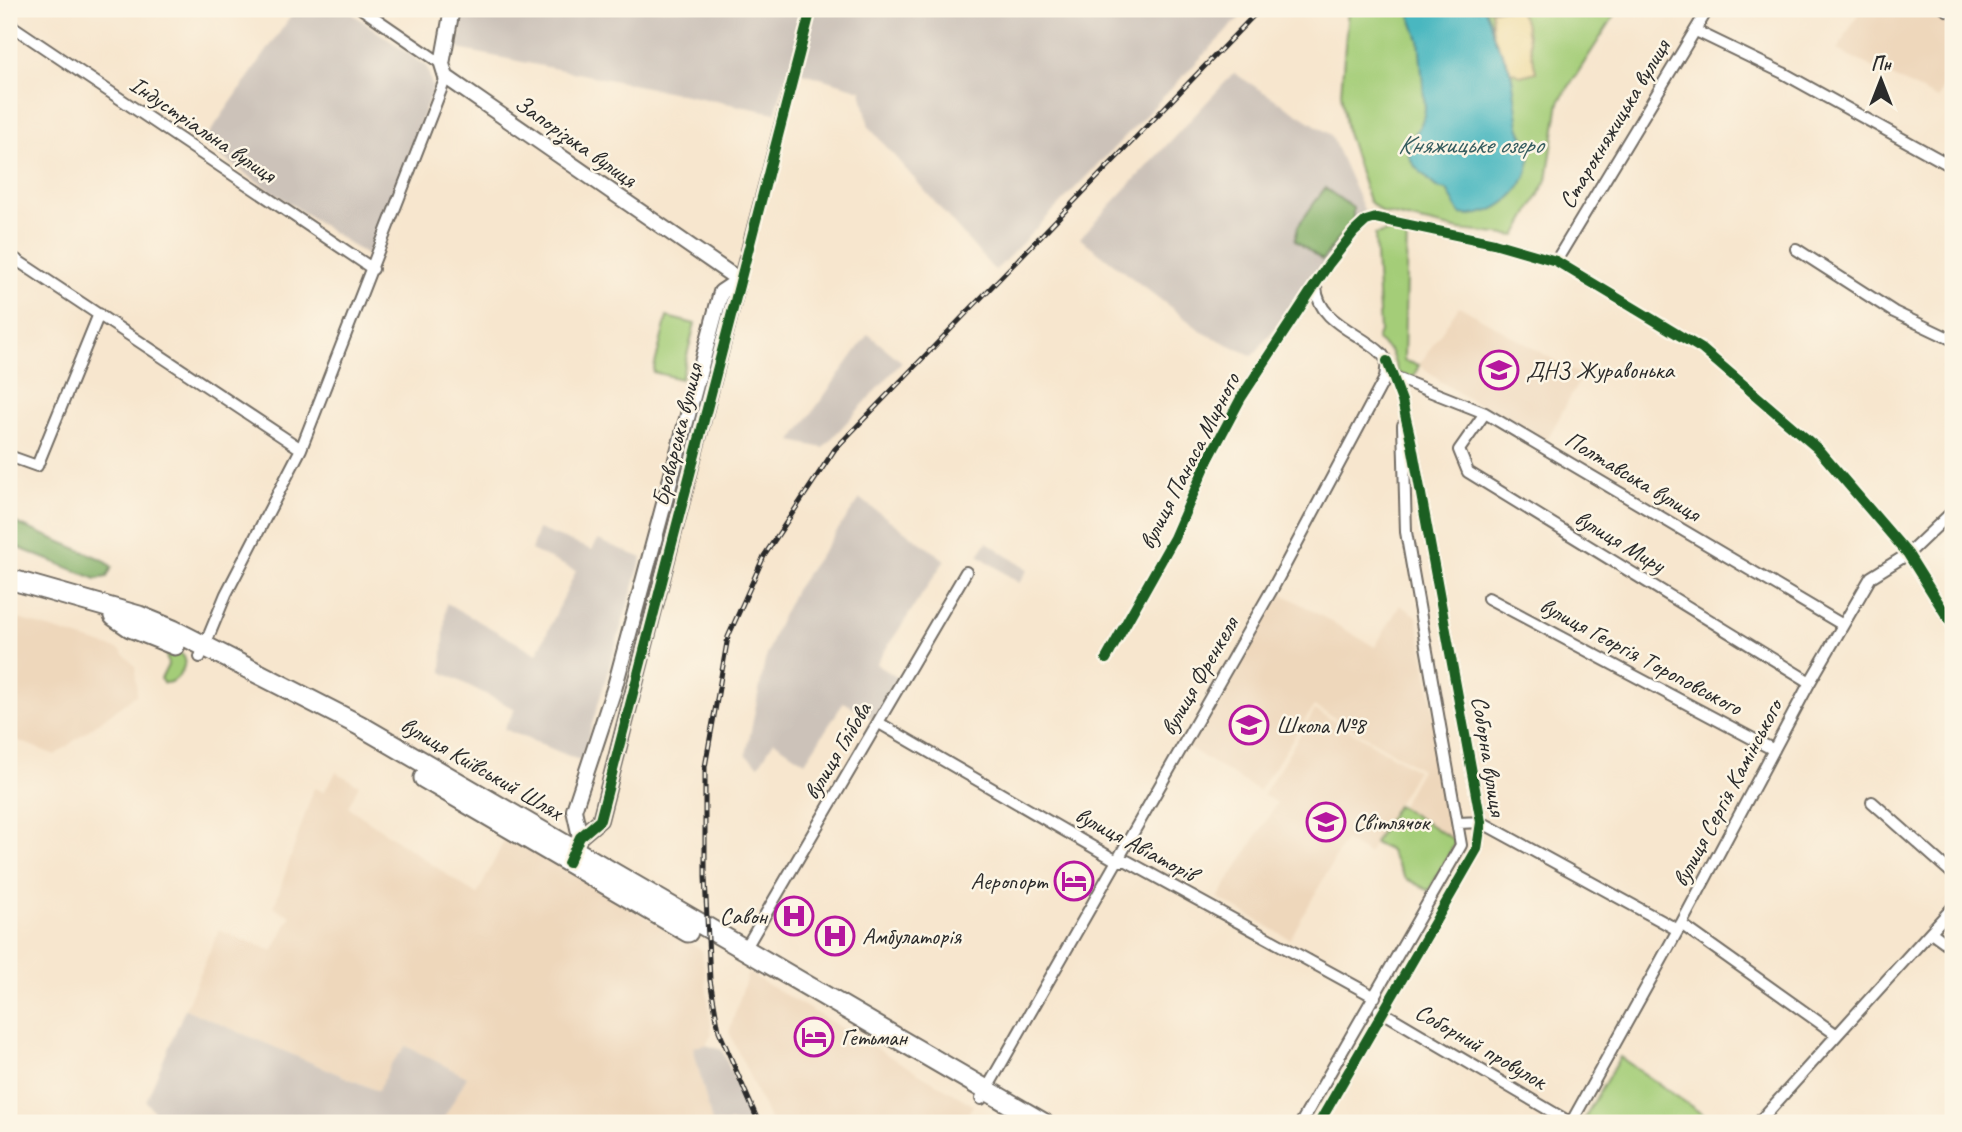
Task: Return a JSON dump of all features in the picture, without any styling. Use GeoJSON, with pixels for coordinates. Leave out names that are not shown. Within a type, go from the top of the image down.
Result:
{"type":"FeatureCollection","features":[{"type":"Feature","properties":{"kind":"highway","name":"вулиця Київський Шлях"},"geometry":{"type":"LineString","coordinates":[[9,579],[102,608],[139,616],[203,651],[359,725],[984,1094],[1023,1123]]}},
{"type":"Feature","properties":{"kind":"highway","name":"вулиця Київський Шлях"},"geometry":{"type":"LineString","coordinates":[[574,850],[984,1094],[1043,1123]]}},
{"type":"Feature","properties":{"kind":"street"},"geometry":{"type":"LineString","coordinates":[[362,9],[444,71]]}},
{"type":"Feature","properties":{"kind":"street"},"geometry":{"type":"LineString","coordinates":[[203,651],[226,594],[301,449],[373,269],[444,71],[452,9]]}},
{"type":"Feature","properties":{"kind":"street","name":"Броварська вулиця"},"geometry":{"type":"LineString","coordinates":[[574,850],[600,820],[811,9]]}},
{"type":"Feature","properties":{"kind":"street","name":"Старокняжицька вулиця"},"geometry":{"type":"LineString","coordinates":[[1556,261],[1708,9]]}},
{"type":"Feature","properties":{"kind":"street"},"geometry":{"type":"LineString","coordinates":[[1945,9],[1953,13]]}},
{"type":"Feature","properties":{"kind":"street","name":"Індустріальна вулиця"},"geometry":{"type":"LineString","coordinates":[[9,24],[373,269]]}},
{"type":"Feature","properties":{"kind":"street"},"geometry":{"type":"LineString","coordinates":[[1696,31],[1783,73],[1953,167]]}},
{"type":"Feature","properties":{"kind":"street","name":"Запорізька вулиця"},"geometry":{"type":"LineString","coordinates":[[444,71],[739,280]]}},
{"type":"Feature","properties":{"kind":"street"},"geometry":{"type":"LineString","coordinates":[[1387,361],[1375,347],[1323,311],[1316,287],[1328,265],[1366,221],[1376,218],[1494,243],[1556,261],[1702,349],[1817,449],[1908,554],[1953,626]]}},
{"type":"Feature","properties":{"kind":"street"},"geometry":{"type":"LineString","coordinates":[[1796,249],[1894,312],[1953,340]]}},
{"type":"Feature","properties":{"kind":"street"},"geometry":{"type":"LineString","coordinates":[[9,255],[301,449]]}},
{"type":"Feature","properties":{"kind":"street","name":"Броварська вулиця"},"geometry":{"type":"LineString","coordinates":[[574,850],[574,810],[615,686],[721,292],[739,280]]}},
{"type":"Feature","properties":{"kind":"street","name":"вулиця Панаса Мирного"},"geometry":{"type":"LineString","coordinates":[[1106,659],[1174,538],[1208,460],[1241,398],[1291,318],[1316,287]]}},
{"type":"Feature","properties":{"kind":"street"},"geometry":{"type":"LineString","coordinates":[[9,456],[37,466],[99,314]]}},
{"type":"Feature","properties":{"kind":"street","name":"Соборна вулиця"},"geometry":{"type":"LineString","coordinates":[[1320,1123],[1477,849],[1480,821],[1449,635],[1402,401],[1387,361]]}},
{"type":"Feature","properties":{"kind":"street","name":"вулиця Френкеля"},"geometry":{"type":"LineString","coordinates":[[984,1094],[1274,586],[1377,393],[1387,371],[1387,361]]}},
{"type":"Feature","properties":{"kind":"street","name":"Полтавська вулиця"},"geometry":{"type":"LineString","coordinates":[[1394,377],[1485,413],[1843,625]]}},
{"type":"Feature","properties":{"kind":"street","name":"Соборна вулиця"},"geometry":{"type":"LineString","coordinates":[[1301,1123],[1461,845],[1406,531],[1402,401]]}},
{"type":"Feature","properties":{"kind":"street","name":"вулиця Миру"},"geometry":{"type":"LineString","coordinates":[[1485,413],[1459,450],[1468,472],[1810,682]]}},
{"type":"Feature","properties":{"kind":"street","name":"вулиця Сергія Камінського"},"geometry":{"type":"LineString","coordinates":[[1571,1123],[1680,927],[1810,682],[1871,577],[1908,554],[1953,511]]}},
{"type":"Feature","properties":{"kind":"street","name":"вулиця Глібова"},"geometry":{"type":"LineString","coordinates":[[744,951],[966,572]]}},
{"type":"Feature","properties":{"kind":"street","name":"вулиця Георгія Тороповського"},"geometry":{"type":"LineString","coordinates":[[1488,598],[1774,750]]}},
{"type":"Feature","properties":{"kind":"street","name":"вулиця Авіаторів"},"geometry":{"type":"LineString","coordinates":[[879,723],[1117,862],[1127,861],[1373,1001]]}},
{"type":"Feature","properties":{"kind":"street"},"geometry":{"type":"LineString","coordinates":[[1872,802],[1953,874]]}},
{"type":"Feature","properties":{"kind":"street"},"geometry":{"type":"LineString","coordinates":[[1458,823],[1480,821],[1680,927],[1837,1035]]}},
{"type":"Feature","properties":{"kind":"street"},"geometry":{"type":"LineString","coordinates":[[1758,1123],[1953,907]]}},
{"type":"Feature","properties":{"kind":"street"},"geometry":{"type":"LineString","coordinates":[[1931,932],[1953,948]]}},
{"type":"Feature","properties":{"kind":"street","name":"Соборний провулок"},"geometry":{"type":"LineString","coordinates":[[1373,1001],[1384,1013],[1571,1123]]}},
{"type":"Feature","properties":{"kind":"shaded area"},"geometry":{"type":"Polygon","coordinates":[[[296,9],[346,9],[427,67],[433,88],[372,253],[366,255],[202,144],[296,9]]]}},
{"type":"Feature","properties":{"kind":"shaded area"},"geometry":{"type":"Polygon","coordinates":[[[464,9],[1248,9],[995,271],[869,127],[861,90],[800,72],[788,72],[775,113],[458,49],[464,9]]]}},
{"type":"Feature","properties":{"kind":"shaded area"},"geometry":{"type":"Polygon","coordinates":[[[1861,9],[1937,9],[1953,17],[1953,63],[1938,99],[1837,50],[1861,9]]]}},
{"type":"Feature","properties":{"kind":"shaded area"},"geometry":{"type":"Polygon","coordinates":[[[1234,73],[1331,135],[1365,212],[1253,356],[1204,333],[1080,238],[1234,73]]]}},
{"type":"Feature","properties":{"kind":"shaded area","name":"ДНЗ Журавонька"},"geometry":{"type":"Polygon","coordinates":[[[1459,306],[1582,376],[1544,445],[1441,382],[1419,365],[1459,306]]]}},
{"type":"Feature","properties":{"kind":"shaded area"},"geometry":{"type":"Polygon","coordinates":[[[868,334],[902,362],[823,448],[792,441],[868,334]]]}},
{"type":"Feature","properties":{"kind":"shaded area"},"geometry":{"type":"Polygon","coordinates":[[[860,499],[945,560],[876,664],[903,681],[879,723],[844,702],[805,762],[774,741],[759,765],[746,755],[765,661],[776,629],[795,590],[860,499]]]}},
{"type":"Feature","properties":{"kind":"shaded area"},"geometry":{"type":"Polygon","coordinates":[[[538,529],[592,550],[598,540],[642,558],[581,761],[504,729],[515,709],[442,672],[446,603],[537,654],[576,571],[531,550],[538,529]]]}},
{"type":"Feature","properties":{"kind":"shaded area"},"geometry":{"type":"Polygon","coordinates":[[[987,542],[1028,570],[1019,583],[978,555],[987,542]]]}},
{"type":"Feature","properties":{"kind":"shaded area","name":"Школа №8"},"geometry":{"type":"Polygon","coordinates":[[[1278,591],[1375,647],[1400,605],[1417,616],[1456,841],[1400,808],[1421,769],[1314,706],[1259,791],[1184,745],[1278,591]]]}},
{"type":"Feature","properties":{"kind":"shaded area"},"geometry":{"type":"Polygon","coordinates":[[[9,616],[120,650],[135,666],[137,694],[55,755],[9,737],[9,616]]]}},
{"type":"Feature","properties":{"kind":"shaded area","name":"Світлячок"},"geometry":{"type":"Polygon","coordinates":[[[1315,710],[1417,770],[1368,854],[1345,840],[1290,939],[1218,898],[1277,803],[1263,795],[1315,710]]]}},
{"type":"Feature","properties":{"kind":"shaded area"},"geometry":{"type":"Polygon","coordinates":[[[336,772],[359,785],[348,807],[477,895],[507,835],[702,950],[712,1034],[706,1045],[693,1048],[712,1123],[441,1123],[467,1077],[406,1046],[391,1064],[379,1091],[185,1009],[219,930],[273,951],[291,916],[274,907],[314,788],[324,792],[336,772]]]}},
{"type":"Feature","properties":{"kind":"shaded area"},"geometry":{"type":"Polygon","coordinates":[[[748,973],[973,1105],[963,1123],[771,1123],[729,1032],[748,973]]]}},
{"type":"Feature","properties":{"kind":"shaded area"},"geometry":{"type":"Polygon","coordinates":[[[185,1009],[378,1091],[391,1064],[406,1046],[467,1077],[441,1123],[162,1123],[146,1101],[185,1009]]]}},
{"type":"Feature","properties":{"kind":"shaded area"},"geometry":{"type":"Polygon","coordinates":[[[706,1045],[722,1050],[753,1123],[712,1123],[693,1047],[706,1045]]]}},
{"type":"Feature","properties":{"kind":"green space"},"geometry":{"type":"Polygon","coordinates":[[[1348,9],[1618,10],[1559,102],[1547,180],[1516,236],[1459,230],[1381,212],[1369,201],[1347,132],[1341,93],[1348,9]]]}},
{"type":"Feature","properties":{"kind":"green space"},"geometry":{"type":"Polygon","coordinates":[[[1325,188],[1353,208],[1353,220],[1322,260],[1295,240],[1298,226],[1325,188]]]}},
{"type":"Feature","properties":{"kind":"green space"},"geometry":{"type":"Polygon","coordinates":[[[1390,231],[1407,231],[1404,361],[1419,365],[1413,379],[1398,373],[1391,352],[1377,340],[1380,332],[1375,235],[1390,231]]]}},
{"type":"Feature","properties":{"kind":"green space"},"geometry":{"type":"Polygon","coordinates":[[[667,317],[695,324],[681,379],[653,372],[667,317]]]}},
{"type":"Feature","properties":{"kind":"green space"},"geometry":{"type":"Polygon","coordinates":[[[11,521],[104,560],[112,567],[107,577],[96,579],[19,548],[9,541],[11,521]]]}},
{"type":"Feature","properties":{"kind":"green space"},"geometry":{"type":"Polygon","coordinates":[[[165,648],[177,650],[185,658],[179,675],[168,683],[163,683],[161,679],[168,665],[165,648]]]}},
{"type":"Feature","properties":{"kind":"green space"},"geometry":{"type":"Polygon","coordinates":[[[1397,805],[1456,841],[1429,891],[1405,878],[1389,850],[1374,843],[1397,805]]]}},
{"type":"Feature","properties":{"kind":"green space"},"geometry":{"type":"Polygon","coordinates":[[[1620,1057],[1715,1123],[1582,1122],[1620,1057]]]}},
{"type":"Feature","properties":{"kind":"sand"},"geometry":{"type":"Polygon","coordinates":[[[1491,9],[1518,9],[1525,22],[1536,72],[1521,76],[1515,72],[1511,73],[1493,35],[1491,9]]]}},
{"type":"Feature","properties":{"kind":"water","name":"Княжицьке озеро"},"geometry":{"type":"Polygon","coordinates":[[[1408,9],[1484,9],[1489,18],[1495,39],[1511,73],[1519,126],[1529,151],[1529,165],[1525,177],[1509,199],[1498,207],[1473,215],[1460,214],[1447,190],[1432,184],[1409,156],[1411,141],[1420,126],[1425,108],[1419,40],[1408,9]]]}},
{"type":"Feature","properties":{"kind":"railway"},"geometry":{"type":"LineString","coordinates":[[759,1123],[719,1031],[710,980],[705,877],[705,767],[728,637],[764,556],[835,449],[1260,9]]}},
{"type":"Feature","properties":{"kind":"cycle path"},"geometry":{"type":"LineString","coordinates":[[568,863],[580,837],[600,820],[811,9]]}},
{"type":"Feature","properties":{"kind":"cycle path"},"geometry":{"type":"LineString","coordinates":[[1106,659],[1174,538],[1208,460],[1241,398],[1328,265],[1354,232],[1366,221],[1376,218],[1494,243],[1556,261],[1702,349],[1817,448],[1908,554],[1953,626]]}},
{"type":"Feature","properties":{"kind":"cycle path"},"geometry":{"type":"LineString","coordinates":[[1319,1123],[1477,849],[1481,822],[1412,445],[1402,401],[1387,361]]}},
{"type":"Feature","properties":{"kind":"place","name":"ДНЗ Журавонька"},"geometry":{"type":"Point","coordinates":[1499,370]}},
{"type":"Feature","properties":{"kind":"place","name":"Школа №8"},"geometry":{"type":"Point","coordinates":[1249,725]}},
{"type":"Feature","properties":{"kind":"place","name":"Світлячок"},"geometry":{"type":"Point","coordinates":[1326,822]}},
{"type":"Feature","properties":{"kind":"place","name":"Аеропорт"},"geometry":{"type":"Point","coordinates":[1074,881]}},
{"type":"Feature","properties":{"kind":"place","name":"Савон"},"geometry":{"type":"Point","coordinates":[794,916]}},
{"type":"Feature","properties":{"kind":"place","name":"Амбулаторія"},"geometry":{"type":"Point","coordinates":[835,936]}},
{"type":"Feature","properties":{"kind":"place","name":"Гетьман"},"geometry":{"type":"Point","coordinates":[814,1037]}}]}
